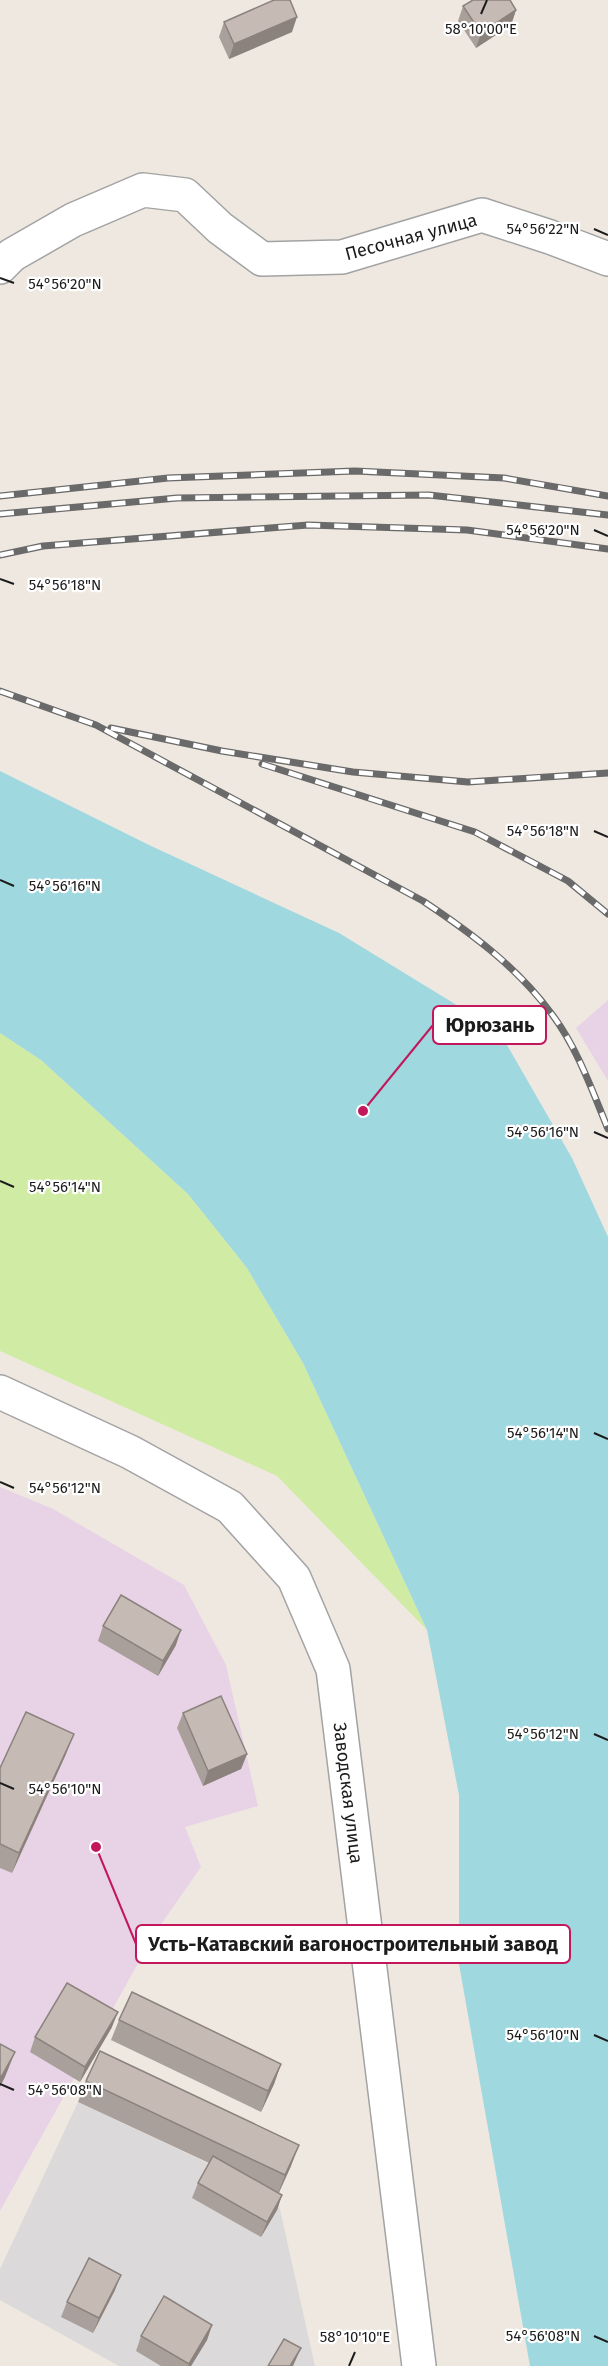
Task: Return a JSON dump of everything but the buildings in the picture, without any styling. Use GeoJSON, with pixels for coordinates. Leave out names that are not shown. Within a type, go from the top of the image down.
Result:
{"type":"FeatureCollection","features":[{"type":"Feature","properties":{"kind":"street","name":"Песочная улица"},"geometry":{"type":"LineString","coordinates":[[0,267],[12,255],[73,220],[143,190],[185,195],[220,228],[262,259],[342,256],[482,215],[608,259]]}},
{"type":"Feature","properties":{"kind":"street","name":"Заводская улица"},"geometry":{"type":"LineString","coordinates":[[0,1392],[130,1452],[230,1507],[294,1578],[333,1669],[419,2366]]}},
{"type":"Feature","properties":{"kind":"shaded area"},"geometry":{"type":"Polygon","coordinates":[[[608,1000],[608,1081],[576,1028],[608,1000]]]}},
{"type":"Feature","properties":{"kind":"shaded area"},"geometry":{"type":"Polygon","coordinates":[[[0,1487],[53,1509],[184,1585],[226,1665],[258,1806],[185,1827],[201,1867],[155,1933],[0,2211],[0,1487]]]}},
{"type":"Feature","properties":{"kind":"shaded area"},"geometry":{"type":"Polygon","coordinates":[[[78,2102],[277,2196],[315,2366],[119,2366],[0,2300],[0,2269],[78,2102]]]}},
{"type":"Feature","properties":{"kind":"green space"},"geometry":{"type":"Polygon","coordinates":[[[0,1033],[41,1060],[188,1194],[247,1268],[303,1363],[427,1630],[277,1476],[0,1351],[0,1033]]]}},
{"type":"Feature","properties":{"kind":"water"},"geometry":{"type":"Polygon","coordinates":[[[0,771],[149,845],[339,933],[499,1031],[572,1158],[608,1237],[608,2366],[530,2366],[459,1964],[459,1795],[427,1630],[303,1363],[247,1268],[188,1194],[41,1060],[0,1033],[0,771]]]}},
{"type":"Feature","properties":{"kind":"railway"},"geometry":{"type":"LineString","coordinates":[[0,496],[168,478],[355,471],[504,478],[608,496]]}},
{"type":"Feature","properties":{"kind":"railway"},"geometry":{"type":"LineString","coordinates":[[0,514],[177,498],[429,495],[608,515]]}},
{"type":"Feature","properties":{"kind":"railway"},"geometry":{"type":"LineString","coordinates":[[0,555],[43,546],[308,525],[467,530],[608,549]]}},
{"type":"Feature","properties":{"kind":"railway"},"geometry":{"type":"LineString","coordinates":[[0,691],[96,725],[423,901],[458,925],[508,965],[551,1013],[576,1054],[608,1129]]}},
{"type":"Feature","properties":{"kind":"railway"},"geometry":{"type":"LineString","coordinates":[[111,728],[222,751],[353,772],[468,782],[608,773]]}},
{"type":"Feature","properties":{"kind":"railway"},"geometry":{"type":"LineString","coordinates":[[262,764],[475,832],[568,881],[608,914]]}},
{"type":"Feature","properties":{"kind":"place","name":"Юрюзань"},"geometry":{"type":"Point","coordinates":[363,1111]}},
{"type":"Feature","properties":{"kind":"place","name":"Усть-Катавский вагоностроительный завод"},"geometry":{"type":"Point","coordinates":[96,1847]}}]}
